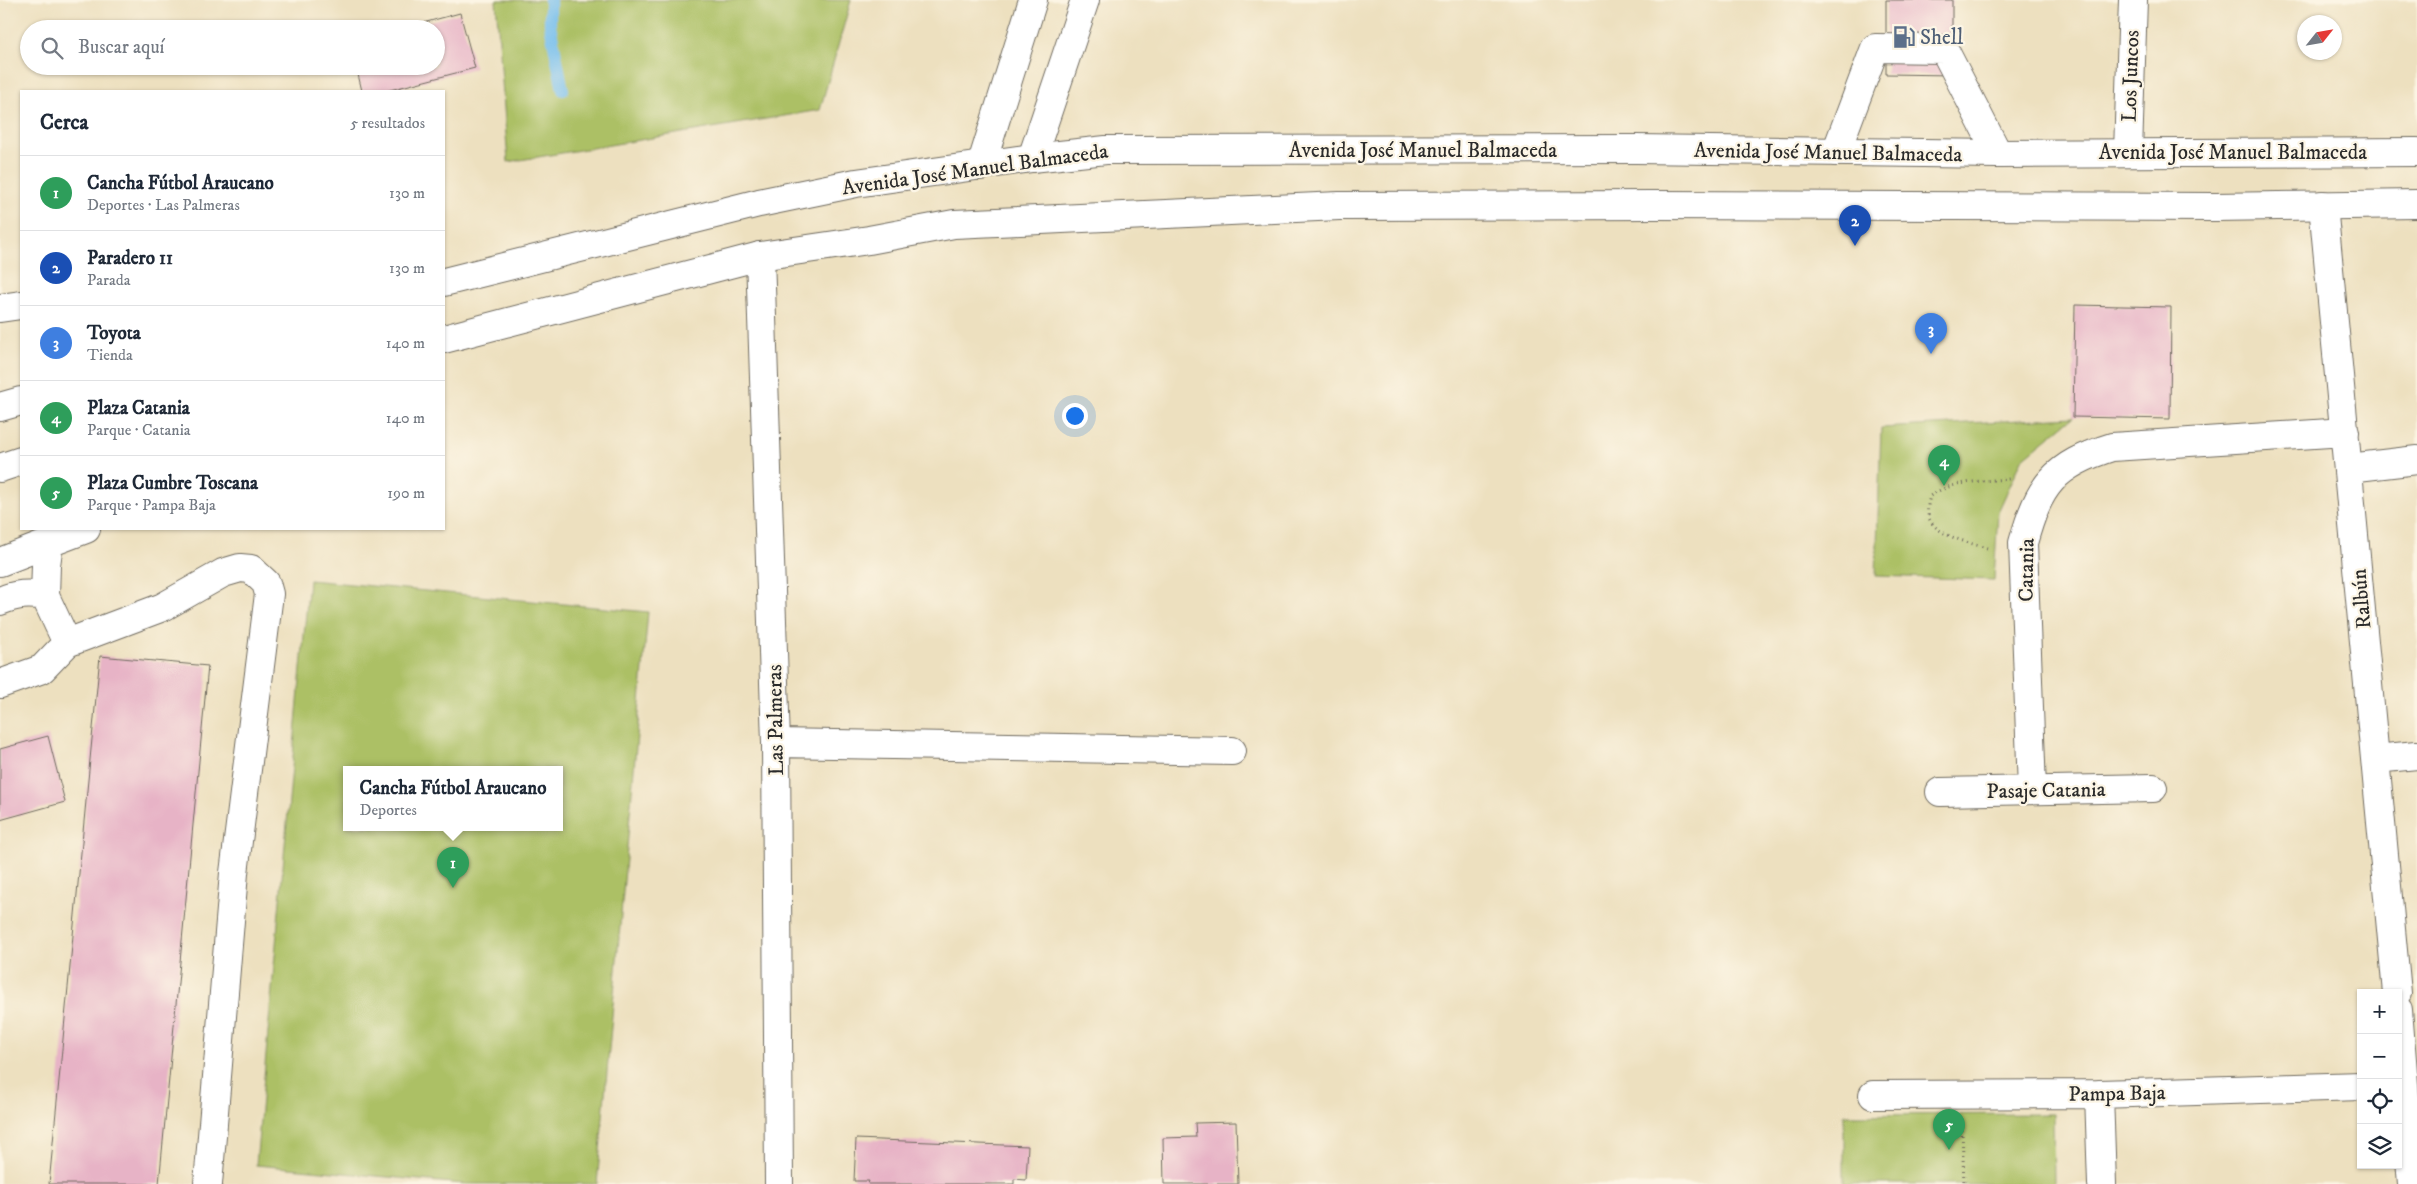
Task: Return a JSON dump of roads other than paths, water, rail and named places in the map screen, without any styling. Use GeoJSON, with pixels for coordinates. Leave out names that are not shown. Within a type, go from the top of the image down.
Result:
{"type":"FeatureCollection","features":[{"type":"Feature","properties":{"kind":"main road"},"geometry":{"type":"LineString","coordinates":[[981,166],[1033,0]]}},
{"type":"Feature","properties":{"kind":"main road"},"geometry":{"type":"LineString","coordinates":[[1032,158],[1085,0]]}},
{"type":"Feature","properties":{"kind":"main road","name":"Los Juncos"},"geometry":{"type":"LineString","coordinates":[[2128,152],[2133,0]]}},
{"type":"Feature","properties":{"kind":"main road"},"geometry":{"type":"LineString","coordinates":[[1836,152],[1875,48],[1944,49],[1998,154]]}},
{"type":"Feature","properties":{"kind":"main road","name":"Avenida José Manuel Balmaceda"},"geometry":{"type":"LineString","coordinates":[[445,282],[759,203],[856,183],[1032,158],[1106,150],[1636,150],[1998,154],[2417,152]]}},
{"type":"Feature","properties":{"kind":"main road"},"geometry":{"type":"LineString","coordinates":[[445,338],[760,256],[869,240],[954,224],[1339,206],[2214,207],[2417,204]]}},
{"type":"Feature","properties":{"kind":"main road","name":"Ralbún"},"geometry":{"type":"LineString","coordinates":[[2323,205],[2323,224],[2345,432],[2397,989]]}},
{"type":"Feature","properties":{"kind":"main road","name":"Las Palmeras"},"geometry":{"type":"LineString","coordinates":[[760,256],[776,743],[780,1184]]}},
{"type":"Feature","properties":{"kind":"main road"},"geometry":{"type":"LineString","coordinates":[[445,274],[482,272]]}},
{"type":"Feature","properties":{"kind":"main road"},"geometry":{"type":"LineString","coordinates":[[0,308],[20,305]]}},
{"type":"Feature","properties":{"kind":"main road"},"geometry":{"type":"LineString","coordinates":[[445,349],[484,327]]}},
{"type":"Feature","properties":{"kind":"main road"},"geometry":{"type":"LineString","coordinates":[[0,407],[20,401]]}},
{"type":"Feature","properties":{"kind":"main road","name":"Catania"},"geometry":{"type":"LineString","coordinates":[[2032,790],[2023,543],[2030,518],[2046,486],[2063,467],[2112,447],[2345,432]]}},
{"type":"Feature","properties":{"kind":"main road"},"geometry":{"type":"LineString","coordinates":[[2348,468],[2417,460]]}},
{"type":"Feature","properties":{"kind":"main road"},"geometry":{"type":"LineString","coordinates":[[0,468],[20,461]]}},
{"type":"Feature","properties":{"kind":"main road"},"geometry":{"type":"LineString","coordinates":[[0,562],[83,530]]}},
{"type":"Feature","properties":{"kind":"main road"},"geometry":{"type":"LineString","coordinates":[[49,543],[45,596],[67,643]]}},
{"type":"Feature","properties":{"kind":"main road"},"geometry":{"type":"LineString","coordinates":[[0,684],[42,669],[67,643],[163,607],[223,572],[240,568],[251,569],[259,574],[266,583],[270,594],[234,873],[208,1184]]}},
{"type":"Feature","properties":{"kind":"main road"},"geometry":{"type":"LineString","coordinates":[[0,601],[15,595],[30,593],[45,596]]}},
{"type":"Feature","properties":{"kind":"main road"},"geometry":{"type":"LineString","coordinates":[[776,743],[1232,750]]}},
{"type":"Feature","properties":{"kind":"main road"},"geometry":{"type":"LineString","coordinates":[[2375,759],[2417,755]]}},
{"type":"Feature","properties":{"kind":"main road","name":"Pasaje Catania"},"geometry":{"type":"LineString","coordinates":[[1940,792],[2153,788]]}},
{"type":"Feature","properties":{"kind":"main road"},"geometry":{"type":"LineString","coordinates":[[2401,1034],[2407,1085],[2412,1184]]}},
{"type":"Feature","properties":{"kind":"main road","name":"Pampa Baja"},"geometry":{"type":"LineString","coordinates":[[1873,1095],[2099,1094],[2357,1086]]}},
{"type":"Feature","properties":{"kind":"main road"},"geometry":{"type":"LineString","coordinates":[[2099,1094],[2102,1184]]}},
{"type":"Feature","properties":{"kind":"waterway"},"geometry":{"type":"LineString","coordinates":[[550,0],[550,25],[563,90]]}},
{"type":"Feature","properties":{"kind":"place","name":"Shell"},"geometry":{"type":"Point","coordinates":[1904,37]}},
{"type":"Feature","properties":{"kind":"place","name":"Paradero 11"},"geometry":{"type":"Point","coordinates":[1855,246]}},
{"type":"Feature","properties":{"kind":"place","name":"Toyota"},"geometry":{"type":"Point","coordinates":[1931,354]}},
{"type":"Feature","properties":{"kind":"place","name":"Plaza Catania"},"geometry":{"type":"Point","coordinates":[1944,486]}},
{"type":"Feature","properties":{"kind":"place","name":"Cancha Fútbol Araucano"},"geometry":{"type":"Point","coordinates":[453,888]}},
{"type":"Feature","properties":{"kind":"place","name":"Plaza Cumbre Toscana"},"geometry":{"type":"Point","coordinates":[1949,1150]}}]}
